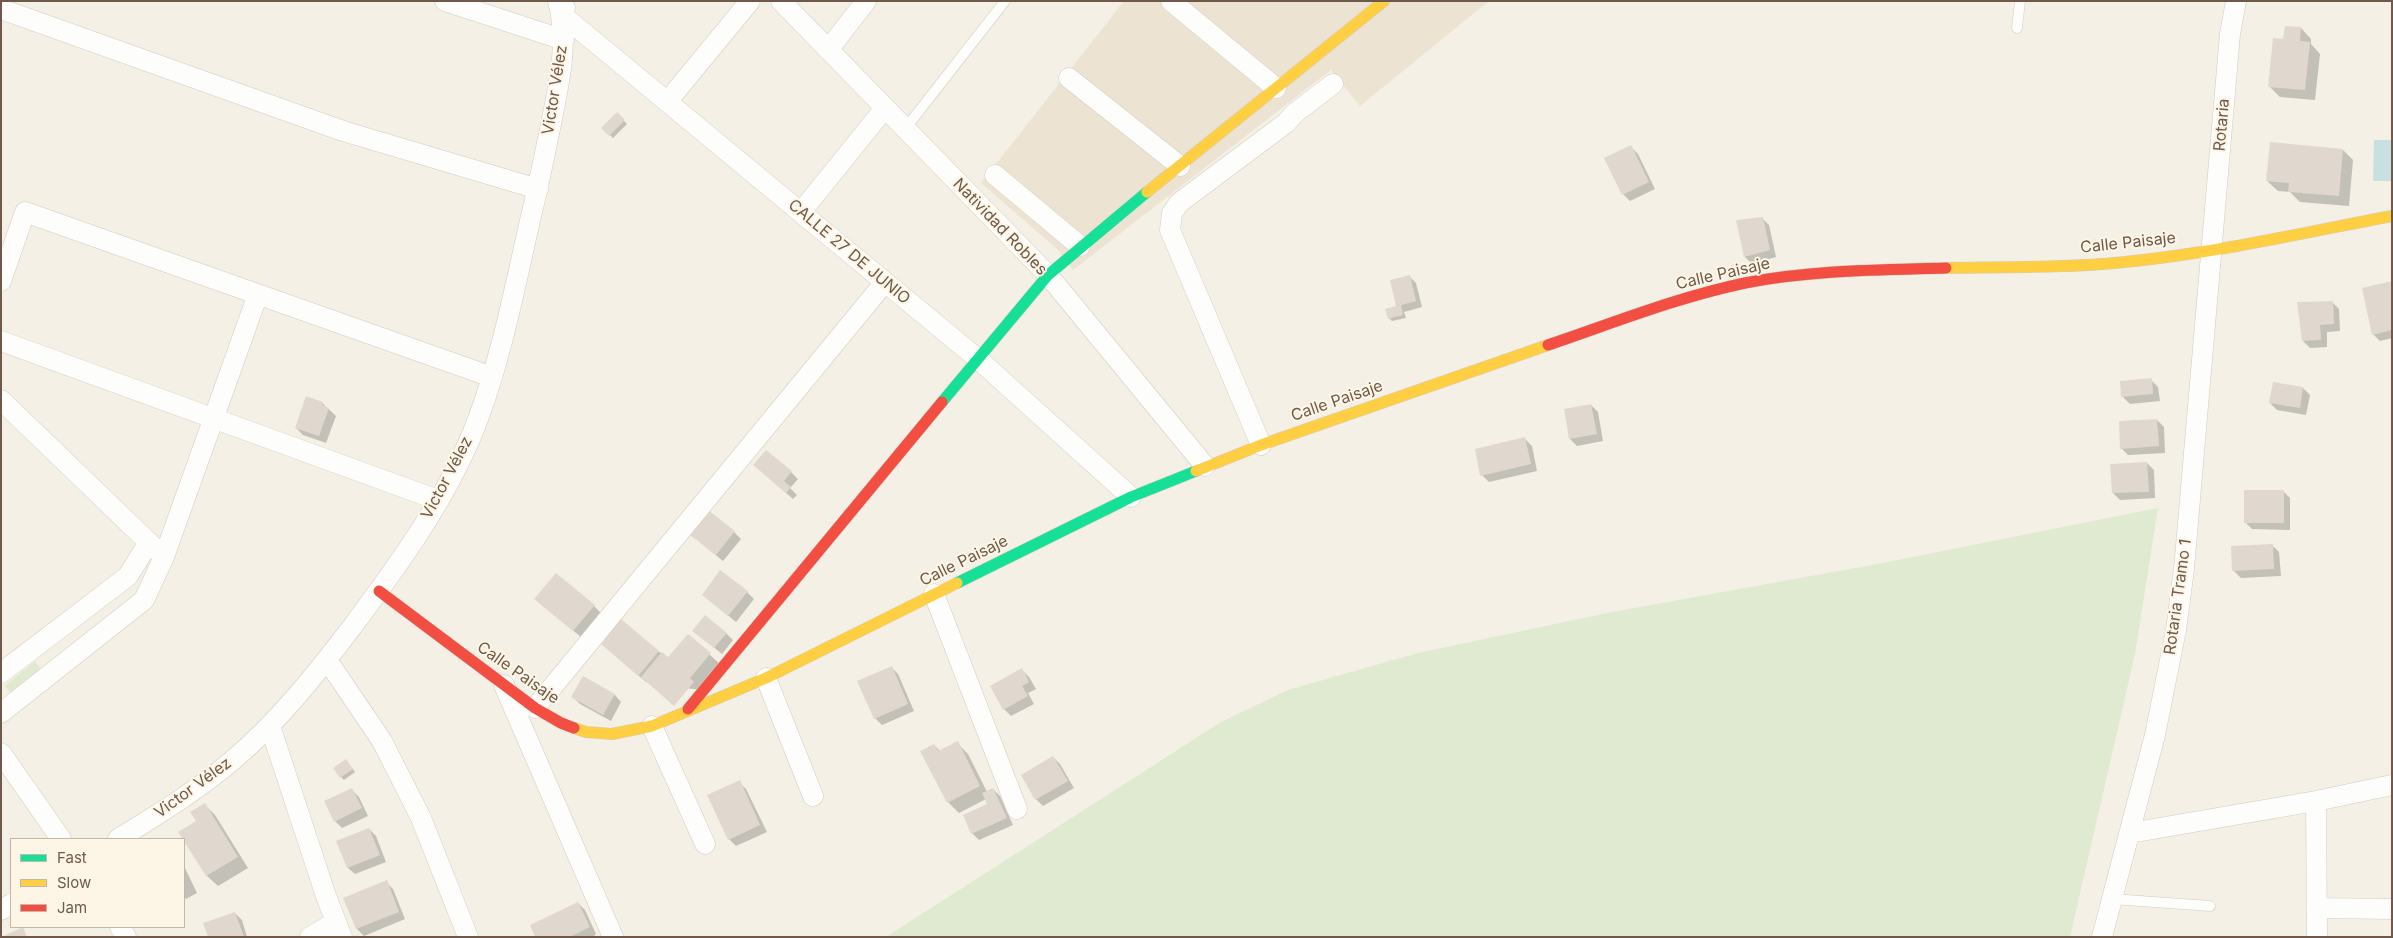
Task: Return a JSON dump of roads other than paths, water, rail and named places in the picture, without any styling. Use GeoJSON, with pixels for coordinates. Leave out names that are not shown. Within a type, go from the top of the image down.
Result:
{"type":"FeatureCollection","features":[{"type":"Feature","properties":{"kind":"street"},"geometry":{"type":"LineString","coordinates":[[445,1],[564,40]]}},
{"type":"Feature","properties":{"kind":"street"},"geometry":{"type":"LineString","coordinates":[[667,102],[750,1]]}},
{"type":"Feature","properties":{"kind":"street","name":"Natividad Robles"},"geometry":{"type":"LineString","coordinates":[[781,1],[1048,275],[1205,466]]}},
{"type":"Feature","properties":{"kind":"street"},"geometry":{"type":"LineString","coordinates":[[828,50],[866,1]]}},
{"type":"Feature","properties":{"kind":"street"},"geometry":{"type":"LineString","coordinates":[[1171,1],[1276,88]]}},
{"type":"Feature","properties":{"kind":"street","name":"Rotaria"},"geometry":{"type":"LineString","coordinates":[[2211,249],[2230,34],[2236,1]]}},
{"type":"Feature","properties":{"kind":"street"},"geometry":{"type":"LineString","coordinates":[[684,714],[1048,275],[1080,246],[1276,88],[1374,4]]}},
{"type":"Feature","properties":{"kind":"street","name":"Victor Vélez"},"geometry":{"type":"LineString","coordinates":[[120,838],[209,779],[270,726],[327,660],[379,591],[438,500],[461,457],[492,377],[538,189],[561,71],[564,40],[563,5]]}},
{"type":"Feature","properties":{"kind":"street","name":"CALLE 27 DE JUNIO"},"geometry":{"type":"LineString","coordinates":[[563,5],[667,102],[978,359],[1131,497]]}},
{"type":"Feature","properties":{"kind":"street"},"geometry":{"type":"LineString","coordinates":[[1,9],[343,131],[538,189]]}},
{"type":"Feature","properties":{"kind":"street"},"geometry":{"type":"LineString","coordinates":[[1069,78],[1180,166]]}},
{"type":"Feature","properties":{"kind":"street"},"geometry":{"type":"LineString","coordinates":[[1260,444],[1170,230],[1170,222],[1179,203],[1286,123],[1295,113],[1333,84]]}},
{"type":"Feature","properties":{"kind":"street"},"geometry":{"type":"LineString","coordinates":[[801,212],[885,108]]}},
{"type":"Feature","properties":{"kind":"street"},"geometry":{"type":"LineString","coordinates":[[994,175],[1080,246]]}},
{"type":"Feature","properties":{"kind":"street"},"geometry":{"type":"LineString","coordinates":[[1,281],[25,212],[492,377]]}},
{"type":"Feature","properties":{"kind":"street","name":"Calle Paisaje"},"geometry":{"type":"LineString","coordinates":[[379,591],[535,708],[562,723],[586,732],[612,734],[652,726],[766,678],[1131,497],[1205,466],[1260,444],[1667,304],[1713,290],[1772,279],[1829,273],[2086,265],[2143,260],[2392,216]]}},
{"type":"Feature","properties":{"kind":"street","name":"Rotaria Tramo 1"},"geometry":{"type":"LineString","coordinates":[[2102,937],[2155,735],[2176,630],[2183,578],[2211,249]]}},
{"type":"Feature","properties":{"kind":"street"},"geometry":{"type":"LineString","coordinates":[[535,708],[885,282]]}},
{"type":"Feature","properties":{"kind":"street"},"geometry":{"type":"LineString","coordinates":[[1,713],[144,600],[164,557],[258,294]]}},
{"type":"Feature","properties":{"kind":"street"},"geometry":{"type":"LineString","coordinates":[[1,341],[438,500]]}},
{"type":"Feature","properties":{"kind":"street"},"geometry":{"type":"LineString","coordinates":[[1,400],[164,557]]}},
{"type":"Feature","properties":{"kind":"street"},"geometry":{"type":"LineString","coordinates":[[1,673],[128,576],[149,542]]}},
{"type":"Feature","properties":{"kind":"street"},"geometry":{"type":"LineString","coordinates":[[934,594],[1017,809]]}},
{"type":"Feature","properties":{"kind":"street"},"geometry":{"type":"LineString","coordinates":[[327,660],[382,741],[420,818],[468,937]]}},
{"type":"Feature","properties":{"kind":"street"},"geometry":{"type":"LineString","coordinates":[[766,678],[813,796]]}},
{"type":"Feature","properties":{"kind":"street"},"geometry":{"type":"LineString","coordinates":[[504,685],[613,937]]}},
{"type":"Feature","properties":{"kind":"street"},"geometry":{"type":"LineString","coordinates":[[270,726],[339,929],[310,937]]}},
{"type":"Feature","properties":{"kind":"street"},"geometry":{"type":"LineString","coordinates":[[652,726],[705,844]]}},
{"type":"Feature","properties":{"kind":"street"},"geometry":{"type":"LineString","coordinates":[[1,753],[60,838]]}},
{"type":"Feature","properties":{"kind":"street"},"geometry":{"type":"LineString","coordinates":[[2130,833],[2392,786]]}},
{"type":"Feature","properties":{"kind":"street"},"geometry":{"type":"LineString","coordinates":[[2316,801],[2317,937]]}},
{"type":"Feature","properties":{"kind":"street"},"geometry":{"type":"LineString","coordinates":[[2318,908],[2392,909]]}},
{"type":"Feature","properties":{"kind":"lane"},"geometry":{"type":"LineString","coordinates":[[905,129],[1005,1]]}},
{"type":"Feature","properties":{"kind":"lane"},"geometry":{"type":"LineString","coordinates":[[2018,28],[2020,1]]}},
{"type":"Feature","properties":{"kind":"lane"},"geometry":{"type":"LineString","coordinates":[[2112,899],[2210,906]]}},
{"type":"Feature","properties":{"kind":"water"},"geometry":{"type":"Polygon","coordinates":[[[2374,140],[2392,140],[2392,181],[2373,181],[2374,140]]]}}]}
